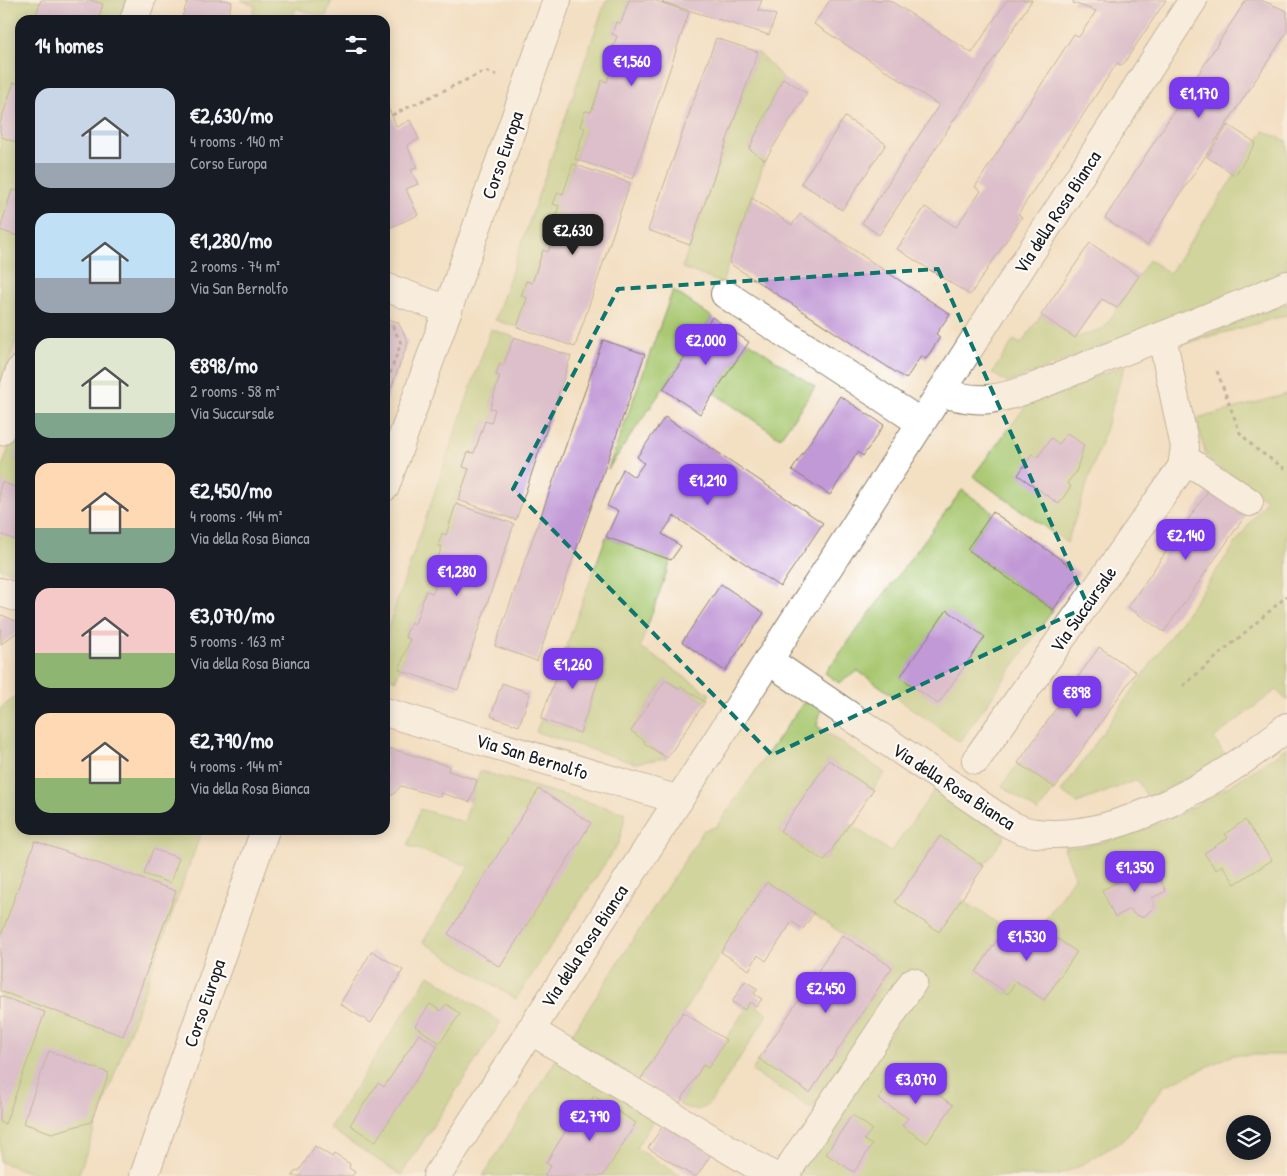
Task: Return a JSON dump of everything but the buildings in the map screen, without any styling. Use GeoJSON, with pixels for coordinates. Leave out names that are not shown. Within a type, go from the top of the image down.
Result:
{"type":"FeatureCollection","features":[{"type":"Feature","properties":{"kind":"street"},"geometry":{"type":"LineString","coordinates":[[136,15],[141,0]]}},
{"type":"Feature","properties":{"kind":"street","name":"Corso Europa"},"geometry":{"type":"LineString","coordinates":[[390,473],[557,0]]}},
{"type":"Feature","properties":{"kind":"street","name":"Via della Rosa Bianca"},"geometry":{"type":"LineString","coordinates":[[437,1176],[1193,0]]}},
{"type":"Feature","properties":{"kind":"street"},"geometry":{"type":"LineString","coordinates":[[940,392],[971,399],[988,400],[1002,397],[1162,337],[1287,285]]}},
{"type":"Feature","properties":{"kind":"street"},"geometry":{"type":"LineString","coordinates":[[390,289],[448,310]]}},
{"type":"Feature","properties":{"kind":"street"},"geometry":{"type":"LineString","coordinates":[[725,294],[921,423]]}},
{"type":"Feature","properties":{"kind":"street","name":"Via Succursale"},"geometry":{"type":"LineString","coordinates":[[976,760],[1182,467],[1185,447],[1162,337]]}},
{"type":"Feature","properties":{"kind":"street"},"geometry":{"type":"LineString","coordinates":[[0,431],[15,385]]}},
{"type":"Feature","properties":{"kind":"street"},"geometry":{"type":"LineString","coordinates":[[1184,458],[1249,502]]}},
{"type":"Feature","properties":{"kind":"street"},"geometry":{"type":"LineString","coordinates":[[0,592],[15,596]]}},
{"type":"Feature","properties":{"kind":"street","name":"Via della Rosa Bianca"},"geometry":{"type":"LineString","coordinates":[[768,660],[1004,821],[1018,829],[1034,833],[1068,834],[1092,830],[1146,813],[1209,780],[1270,741],[1287,727]]}},
{"type":"Feature","properties":{"kind":"street","name":"Via San Bernolfo"},"geometry":{"type":"LineString","coordinates":[[390,713],[679,800]]}},
{"type":"Feature","properties":{"kind":"street","name":"Corso Europa"},"geometry":{"type":"LineString","coordinates":[[144,1176],[263,835]]}},
{"type":"Feature","properties":{"kind":"street"},"geometry":{"type":"LineString","coordinates":[[784,1176],[913,982]]}},
{"type":"Feature","properties":{"kind":"street"},"geometry":{"type":"LineString","coordinates":[[530,1030],[773,1176]]}},
{"type":"Feature","properties":{"kind":"path"},"geometry":{"type":"LineString","coordinates":[[392,115],[485,71],[496,74]]}},
{"type":"Feature","properties":{"kind":"path"},"geometry":{"type":"LineString","coordinates":[[390,323],[393,323],[401,343],[390,373]]}},
{"type":"Feature","properties":{"kind":"path"},"geometry":{"type":"LineString","coordinates":[[1217,371],[1240,433],[1256,449],[1287,470]]}},
{"type":"Feature","properties":{"kind":"path"},"geometry":{"type":"LineString","coordinates":[[1183,686],[1287,596]]}},
{"type":"Feature","properties":{"kind":"highlighted area"},"geometry":{"type":"Polygon","coordinates":[[[938,269],[1088,606],[772,755],[513,489],[618,289],[938,269]]]}},
{"type":"Feature","properties":{"kind":"green space"},"geometry":{"type":"Polygon","coordinates":[[[0,0],[127,0],[122,15],[15,15],[15,343],[0,389],[0,0]]]}},
{"type":"Feature","properties":{"kind":"green space"},"geometry":{"type":"Polygon","coordinates":[[[241,0],[332,0],[326,15],[316,15],[296,8],[294,15],[252,15],[255,6],[241,0]]]}},
{"type":"Feature","properties":{"kind":"green space"},"geometry":{"type":"Polygon","coordinates":[[[606,0],[629,0],[621,23],[616,22],[612,34],[617,36],[606,66],[612,68],[607,82],[602,80],[591,112],[585,111],[585,128],[563,194],[558,192],[554,204],[559,206],[548,237],[553,239],[548,252],[543,250],[532,283],[526,281],[521,296],[527,298],[517,327],[495,320],[606,0]]]}},
{"type":"Feature","properties":{"kind":"green space"},"geometry":{"type":"Polygon","coordinates":[[[758,52],[783,78],[749,149],[765,160],[722,283],[682,268],[758,52]]]}},
{"type":"Feature","properties":{"kind":"green space"},"geometry":{"type":"Polygon","coordinates":[[[1264,131],[1287,141],[1287,271],[1008,383],[992,373],[1014,340],[1021,344],[1041,315],[1075,338],[1104,328],[1149,260],[1170,273],[1264,131]]]}},
{"type":"Feature","properties":{"kind":"green space"},"geometry":{"type":"Polygon","coordinates":[[[673,290],[712,317],[608,469],[673,290]]]}},
{"type":"Feature","properties":{"kind":"green space"},"geometry":{"type":"Polygon","coordinates":[[[1287,303],[1287,315],[1180,345],[1287,303]]]}},
{"type":"Feature","properties":{"kind":"green space"},"geometry":{"type":"Polygon","coordinates":[[[491,329],[514,337],[504,364],[500,363],[496,375],[500,376],[490,407],[495,409],[491,423],[485,421],[474,453],[468,452],[463,466],[469,469],[446,535],[442,533],[438,545],[442,546],[433,593],[426,591],[415,624],[410,623],[405,637],[410,639],[396,680],[390,678],[390,622],[491,329]]]}},
{"type":"Feature","properties":{"kind":"green space"},"geometry":{"type":"Polygon","coordinates":[[[749,342],[815,387],[780,438],[714,393],[749,342]]]}},
{"type":"Feature","properties":{"kind":"green space"},"geometry":{"type":"Polygon","coordinates":[[[1125,365],[1067,543],[973,476],[1028,403],[1125,365]]]}},
{"type":"Feature","properties":{"kind":"green space"},"geometry":{"type":"Polygon","coordinates":[[[1287,394],[1287,701],[1276,690],[1214,738],[1225,756],[1207,768],[1148,798],[1137,780],[1077,803],[1061,792],[1266,500],[1213,463],[1207,456],[1197,419],[1287,394]]]}},
{"type":"Feature","properties":{"kind":"green space"},"geometry":{"type":"Polygon","coordinates":[[[15,428],[15,572],[0,568],[0,474],[15,428]]]}},
{"type":"Feature","properties":{"kind":"green space"},"geometry":{"type":"Polygon","coordinates":[[[962,490],[993,512],[967,549],[1053,610],[960,742],[858,671],[839,683],[825,673],[962,490]]]}},
{"type":"Feature","properties":{"kind":"green space"},"geometry":{"type":"Polygon","coordinates":[[[606,537],[671,560],[640,647],[710,694],[705,702],[682,687],[680,689],[665,680],[631,731],[645,741],[644,743],[667,758],[634,763],[536,732],[541,719],[580,733],[605,661],[566,647],[606,537]]]}},
{"type":"Feature","properties":{"kind":"green space"},"geometry":{"type":"Polygon","coordinates":[[[808,696],[822,706],[817,726],[885,773],[873,790],[829,760],[780,831],[824,861],[850,824],[891,852],[935,789],[1005,836],[984,866],[940,836],[895,902],[961,899],[1005,928],[976,972],[1008,994],[1016,981],[1044,1000],[1077,952],[1040,927],[1075,876],[1064,848],[1095,844],[1125,836],[1154,825],[1209,798],[1287,747],[1287,1055],[1233,1055],[1164,1086],[1125,1139],[1080,1166],[1056,1176],[796,1176],[920,988],[901,974],[812,1109],[752,1071],[759,1059],[810,1092],[892,967],[767,882],[640,1080],[570,1037],[704,830],[716,827],[808,696]]]}},
{"type":"Feature","properties":{"kind":"green space"},"geometry":{"type":"Polygon","coordinates":[[[15,697],[15,835],[200,835],[78,1176],[39,1176],[0,1162],[0,709],[15,697]]]}},
{"type":"Feature","properties":{"kind":"green space"},"geometry":{"type":"Polygon","coordinates":[[[1018,763],[1055,788],[1038,812],[1002,786],[1018,763]]]}},
{"type":"Feature","properties":{"kind":"green space"},"geometry":{"type":"Polygon","coordinates":[[[480,771],[626,813],[619,842],[516,999],[423,942],[469,866],[408,846],[420,809],[464,822],[480,771]]]}},
{"type":"Feature","properties":{"kind":"green space"},"geometry":{"type":"Polygon","coordinates":[[[429,975],[501,1022],[401,1175],[329,1128],[429,975]]]}},
{"type":"Feature","properties":{"kind":"green space"},"geometry":{"type":"Polygon","coordinates":[[[750,1002],[768,1014],[711,1102],[703,1108],[695,1110],[679,1104],[703,1065],[708,1067],[750,1002]]]}},
{"type":"Feature","properties":{"kind":"green space"},"geometry":{"type":"Polygon","coordinates":[[[557,1058],[655,1118],[636,1148],[681,1176],[483,1176],[557,1058]]]}}]}
